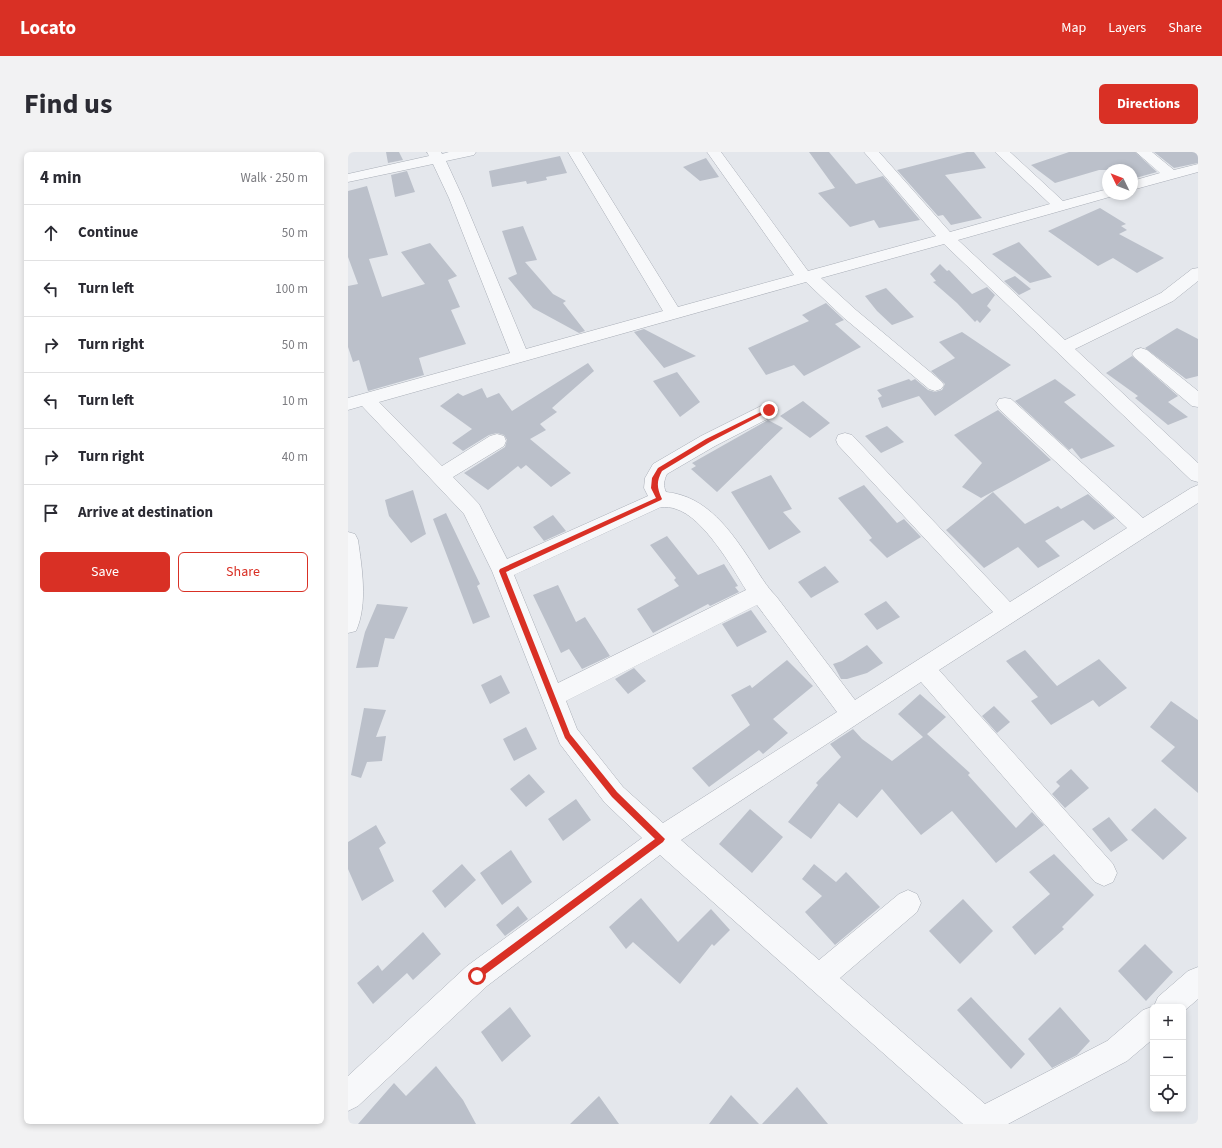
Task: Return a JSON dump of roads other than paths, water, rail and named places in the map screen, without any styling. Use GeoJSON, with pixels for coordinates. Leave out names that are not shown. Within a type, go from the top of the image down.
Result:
{"type":"FeatureCollection","features":[{"type":"Feature","properties":{"kind":"street"},"geometry":{"type":"LineString","coordinates":[[348,178],[435,156],[469,152]]}},
{"type":"Feature","properties":{"kind":"street"},"geometry":{"type":"LineString","coordinates":[[575,152],[673,313]]}},
{"type":"Feature","properties":{"kind":"street"},"geometry":{"type":"LineString","coordinates":[[714,152],[806,276],[935,385]]}},
{"type":"Feature","properties":{"kind":"street"},"geometry":{"type":"LineString","coordinates":[[871,152],[946,238],[1198,475]]}},
{"type":"Feature","properties":{"kind":"street"},"geometry":{"type":"LineString","coordinates":[[1002,152],[1060,206]]}},
{"type":"Feature","properties":{"kind":"street"},"geometry":{"type":"LineString","coordinates":[[1143,152],[1171,175]]}},
{"type":"Feature","properties":{"kind":"street"},"geometry":{"type":"LineString","coordinates":[[435,156],[456,198],[520,356]]}},
{"type":"Feature","properties":{"kind":"street"},"geometry":{"type":"LineString","coordinates":[[1138,184],[1198,168]]}},
{"type":"Feature","properties":{"kind":"street"},"geometry":{"type":"LineString","coordinates":[[357,401],[1102,195]]}},
{"type":"Feature","properties":{"kind":"street"},"geometry":{"type":"LineString","coordinates":[[1063,348],[1167,297],[1198,274]]}},
{"type":"Feature","properties":{"kind":"street"},"geometry":{"type":"LineString","coordinates":[[1141,354],[1198,401]]}},
{"type":"Feature","properties":{"kind":"street"},"geometry":{"type":"LineString","coordinates":[[357,401],[440,476],[472,509],[502,571],[568,736],[614,795],[661,839],[984,1122],[1117,1051],[1150,1023]]}},
{"type":"Feature","properties":{"kind":"street"},"geometry":{"type":"LineString","coordinates":[[1005,404],[1141,529]]}},
{"type":"Feature","properties":{"kind":"street"},"geometry":{"type":"LineString","coordinates":[[659,499],[654,488],[655,478],[660,469],[708,441],[769,410]]}},
{"type":"Feature","properties":{"kind":"street"},"geometry":{"type":"LineString","coordinates":[[845,440],[1008,614]]}},
{"type":"Feature","properties":{"kind":"street"},"geometry":{"type":"LineString","coordinates":[[440,476],[497,441]]}},
{"type":"Feature","properties":{"kind":"street"},"geometry":{"type":"LineString","coordinates":[[348,1096],[477,976],[661,839],[923,668],[1198,493]]}},
{"type":"Feature","properties":{"kind":"street"},"geometry":{"type":"LineString","coordinates":[[502,571],[659,499],[680,502],[700,513],[734,553],[761,595],[768,602],[852,714]]}},
{"type":"Feature","properties":{"kind":"street"},"geometry":{"type":"LineString","coordinates":[[348,540],[352,568],[351,612],[348,624]]}},
{"type":"Feature","properties":{"kind":"street"},"geometry":{"type":"LineString","coordinates":[[552,697],[751,597],[761,595]]}},
{"type":"Feature","properties":{"kind":"street"},"geometry":{"type":"LineString","coordinates":[[923,668],[1104,873]]}},
{"type":"Feature","properties":{"kind":"street"},"geometry":{"type":"LineString","coordinates":[[820,978],[908,904]]}},
{"type":"Feature","properties":{"kind":"street"},"geometry":{"type":"LineString","coordinates":[[1171,1004],[1198,981]]}}]}
